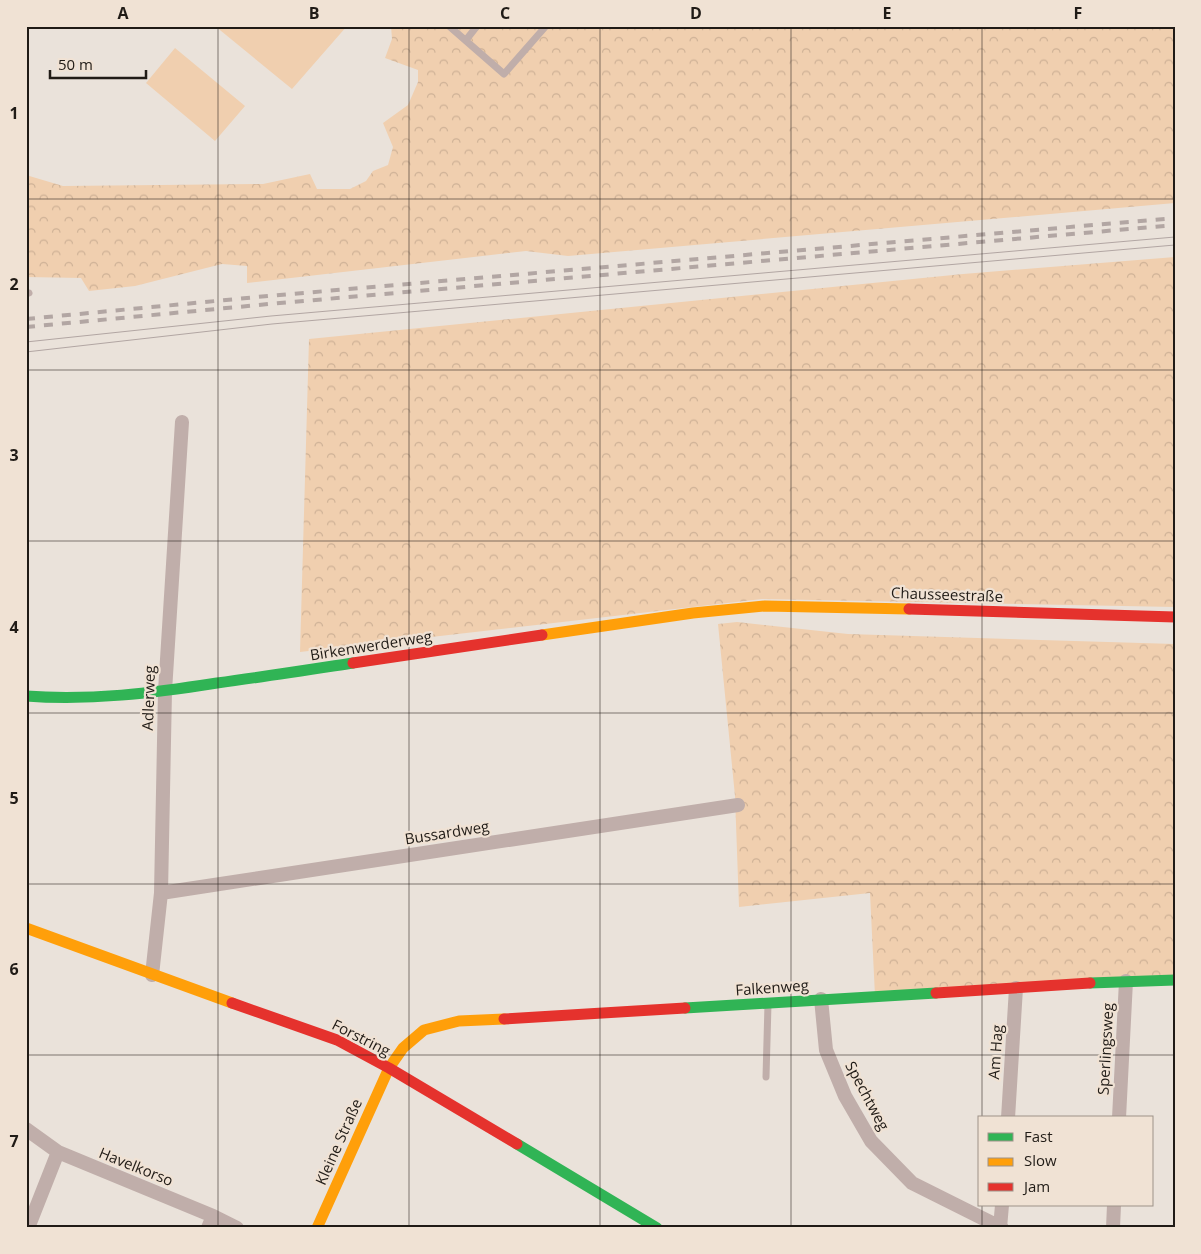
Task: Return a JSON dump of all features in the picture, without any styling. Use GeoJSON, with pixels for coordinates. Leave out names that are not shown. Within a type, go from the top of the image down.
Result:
{"type":"FeatureCollection","features":[{"type":"Feature","properties":{"kind":"street","name":"Adlerweg"},"geometry":{"type":"LineString","coordinates":[[152,975],[161,893],[165,691],[182,422]]}},
{"type":"Feature","properties":{"kind":"street","name":"Chausseestraße"},"geometry":{"type":"LineString","coordinates":[[719,610],[775,606],[1175,617]]}},
{"type":"Feature","properties":{"kind":"street","name":"Birkenwerderweg"},"geometry":{"type":"LineString","coordinates":[[26,696],[50,699],[94,699],[165,691],[719,610]]}},
{"type":"Feature","properties":{"kind":"street","name":"Bussardweg"},"geometry":{"type":"LineString","coordinates":[[161,893],[738,805]]}},
{"type":"Feature","properties":{"kind":"street","name":"Forstring"},"geometry":{"type":"LineString","coordinates":[[26,928],[152,975],[337,1040],[389,1068],[657,1228]]}},
{"type":"Feature","properties":{"kind":"street","name":"Falkenweg"},"geometry":{"type":"LineString","coordinates":[[389,1068],[402,1048],[424,1030],[460,1021],[1126,981],[1175,980]]}},
{"type":"Feature","properties":{"kind":"street","name":"Sperlingsweg"},"geometry":{"type":"LineString","coordinates":[[1119,1116],[1126,981]]}},
{"type":"Feature","properties":{"kind":"street","name":"Am Hag"},"geometry":{"type":"LineString","coordinates":[[1008,1116],[1016,988]]}},
{"type":"Feature","properties":{"kind":"street","name":"Spechtweg"},"geometry":{"type":"LineString","coordinates":[[820,999],[826,1050],[845,1096],[872,1141],[912,1183],[1001,1228]]}},
{"type":"Feature","properties":{"kind":"street","name":"Kleine Straße"},"geometry":{"type":"LineString","coordinates":[[317,1228],[389,1068]]}},
{"type":"Feature","properties":{"kind":"street","name":"Havelkorso"},"geometry":{"type":"LineString","coordinates":[[26,1130],[58,1152],[210,1222],[237,1228]]}},
{"type":"Feature","properties":{"kind":"street"},"geometry":{"type":"LineString","coordinates":[[28,1228],[58,1152]]}},
{"type":"Feature","properties":{"kind":"street"},"geometry":{"type":"LineString","coordinates":[[1001,1228],[1002,1206]]}},
{"type":"Feature","properties":{"kind":"street"},"geometry":{"type":"LineString","coordinates":[[1113,1228],[1114,1206]]}},
{"type":"Feature","properties":{"kind":"lane"},"geometry":{"type":"LineString","coordinates":[[449,26],[504,74],[546,26]]}},
{"type":"Feature","properties":{"kind":"lane"},"geometry":{"type":"LineString","coordinates":[[466,40],[478,26]]}},
{"type":"Feature","properties":{"kind":"lane"},"geometry":{"type":"LineString","coordinates":[[766,1077],[768,1004]]}},
{"type":"Feature","properties":{"kind":"green space"},"geometry":{"type":"Polygon","coordinates":[[[215,26],[347,26],[292,89],[215,26]]]}},
{"type":"Feature","properties":{"kind":"green space"},"geometry":{"type":"Polygon","coordinates":[[[391,26],[424,26],[426,28],[428,26],[1175,26],[1175,203],[568,256],[526,251],[247,283],[247,266],[222,264],[135,286],[89,291],[81,278],[26,277],[26,175],[63,186],[263,184],[310,174],[317,189],[350,189],[366,181],[373,171],[388,165],[393,147],[383,123],[408,105],[418,82],[418,70],[385,58],[392,39],[391,26]]]}},
{"type":"Feature","properties":{"kind":"green space"},"geometry":{"type":"Polygon","coordinates":[[[175,48],[245,106],[215,141],[146,83],[175,48]]]}},
{"type":"Feature","properties":{"kind":"green space"},"geometry":{"type":"Polygon","coordinates":[[[1175,257],[1175,607],[762,599],[300,652],[309,339],[963,274],[1175,257]]]}},
{"type":"Feature","properties":{"kind":"green space"},"geometry":{"type":"Polygon","coordinates":[[[737,622],[848,634],[1175,644],[1175,980],[875,996],[870,893],[739,907],[735,796],[718,624],[737,622]]]}},
{"type":"Feature","properties":{"kind":"tram line"},"geometry":{"type":"LineString","coordinates":[[26,342],[271,316],[1175,237]]}},
{"type":"Feature","properties":{"kind":"tram line"},"geometry":{"type":"LineString","coordinates":[[26,352],[272,324],[1175,245]]}},
{"type":"Feature","properties":{"kind":"railway"},"geometry":{"type":"LineString","coordinates":[[26,319],[268,296],[1175,218]]}},
{"type":"Feature","properties":{"kind":"railway"},"geometry":{"type":"LineString","coordinates":[[26,327],[1175,225]]}},
{"type":"Feature","properties":{"kind":"traffic: fast"},"geometry":{"type":"LineString","coordinates":[[26,696],[98,697],[145,693],[353,663]]}},
{"type":"Feature","properties":{"kind":"traffic: fast"},"geometry":{"type":"LineString","coordinates":[[1090,983],[1175,980]]}},
{"type":"Feature","properties":{"kind":"traffic: fast"},"geometry":{"type":"LineString","coordinates":[[685,1008],[936,993]]}},
{"type":"Feature","properties":{"kind":"traffic: fast"},"geometry":{"type":"LineString","coordinates":[[517,1144],[657,1228]]}},
{"type":"Feature","properties":{"kind":"traffic: slow"},"geometry":{"type":"LineString","coordinates":[[542,635],[693,613],[765,606],[909,609]]}},
{"type":"Feature","properties":{"kind":"traffic: slow"},"geometry":{"type":"LineString","coordinates":[[26,928],[232,1003]]}},
{"type":"Feature","properties":{"kind":"traffic: slow"},"geometry":{"type":"LineString","coordinates":[[317,1228],[389,1068],[403,1048],[424,1030],[459,1021],[504,1019]]}},
{"type":"Feature","properties":{"kind":"traffic: jam"},"geometry":{"type":"LineString","coordinates":[[909,609],[1175,617]]}},
{"type":"Feature","properties":{"kind":"traffic: jam"},"geometry":{"type":"LineString","coordinates":[[353,663],[542,635]]}},
{"type":"Feature","properties":{"kind":"traffic: jam"},"geometry":{"type":"LineString","coordinates":[[936,993],[1090,983]]}},
{"type":"Feature","properties":{"kind":"traffic: jam"},"geometry":{"type":"LineString","coordinates":[[232,1003],[337,1040],[389,1068],[517,1144]]}},
{"type":"Feature","properties":{"kind":"traffic: jam"},"geometry":{"type":"LineString","coordinates":[[504,1019],[685,1008]]}}]}
